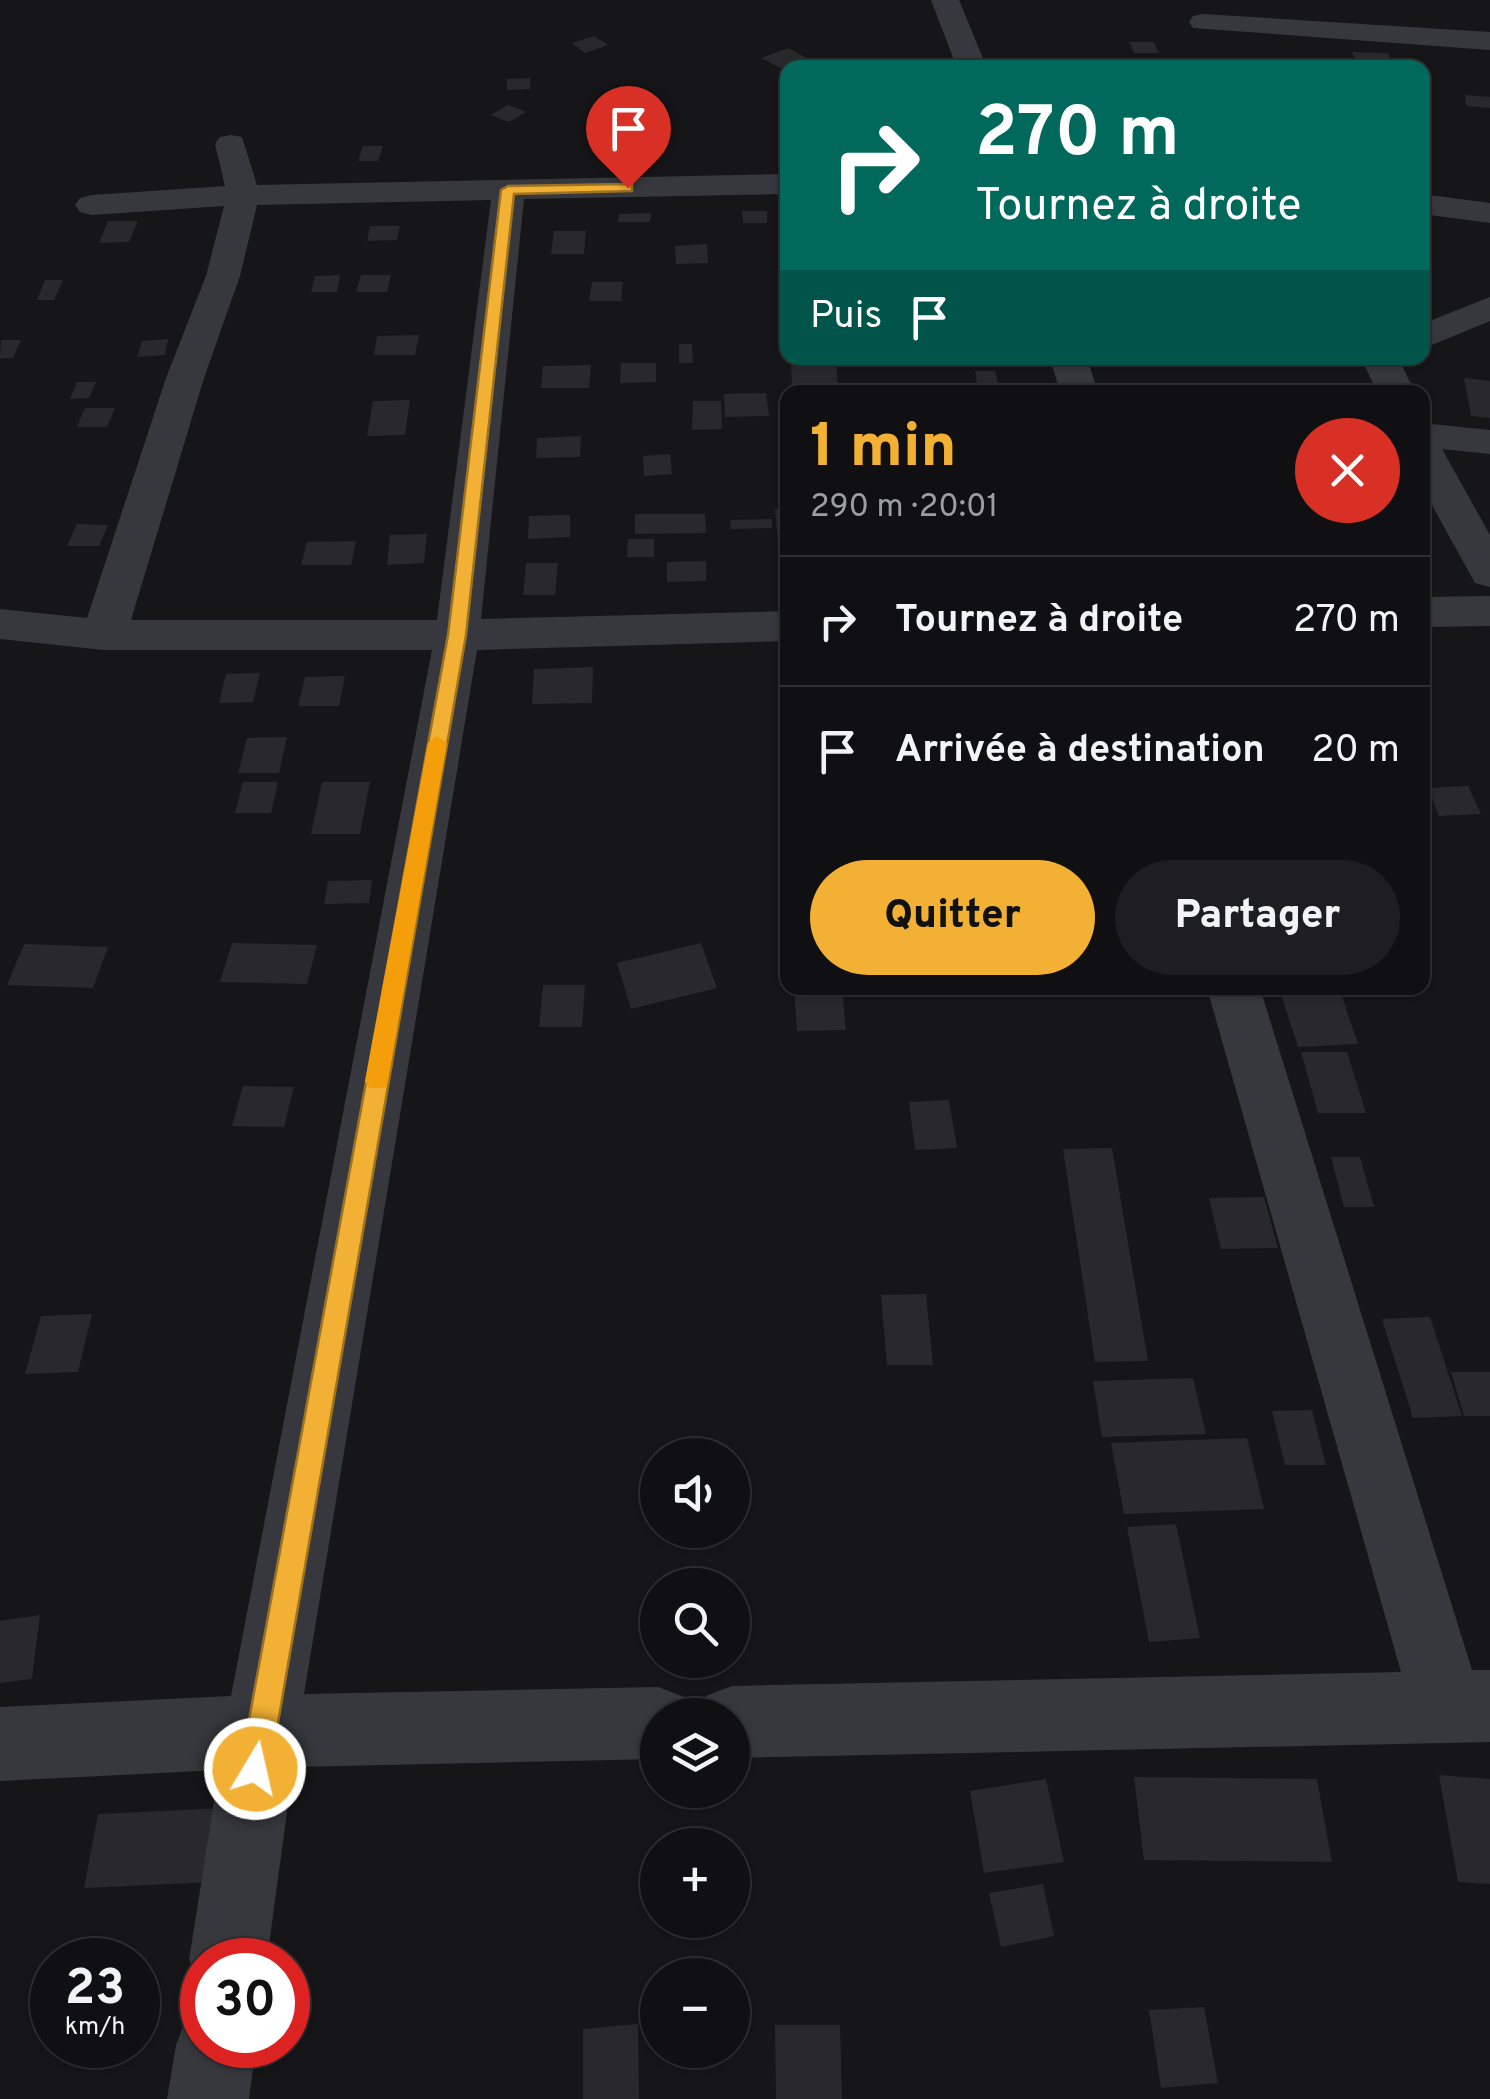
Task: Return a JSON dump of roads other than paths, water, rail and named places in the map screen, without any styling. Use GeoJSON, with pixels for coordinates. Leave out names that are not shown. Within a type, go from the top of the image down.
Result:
{"type":"FeatureCollection","features":[{"type":"Feature","properties":{"kind":"street"},"geometry":{"type":"LineString","coordinates":[[945,0],[969,60]]}},
{"type":"Feature","properties":{"kind":"street"},"geometry":{"type":"LineString","coordinates":[[1198,11],[1490,41]]}},
{"type":"Feature","properties":{"kind":"street"},"geometry":{"type":"LineString","coordinates":[[1198,11],[1219,57]]}},
{"type":"Feature","properties":{"kind":"street"},"geometry":{"type":"LineString","coordinates":[[104,634],[185,378],[223,276],[243,195],[231,144]]}},
{"type":"Feature","properties":{"kind":"street"},"geometry":{"type":"LineString","coordinates":[[92,205],[243,195],[780,184]]}},
{"type":"Feature","properties":{"kind":"street"},"geometry":{"type":"LineString","coordinates":[[231,1938],[261,1730],[457,635],[508,190]]}},
{"type":"Feature","properties":{"kind":"street"},"geometry":{"type":"LineString","coordinates":[[1430,205],[1490,213]]}},
{"type":"Feature","properties":{"kind":"street"},"geometry":{"type":"LineString","coordinates":[[1430,334],[1490,308]]}},
{"type":"Feature","properties":{"kind":"street"},"geometry":{"type":"LineString","coordinates":[[1430,436],[1490,442]]}},
{"type":"Feature","properties":{"kind":"street"},"geometry":{"type":"LineString","coordinates":[[1430,464],[1490,573]]}},
{"type":"Feature","properties":{"kind":"street"},"geometry":{"type":"LineString","coordinates":[[1430,612],[1490,611]]}},
{"type":"Feature","properties":{"kind":"street"},"geometry":{"type":"LineString","coordinates":[[0,624],[104,634],[457,635],[780,626]]}},
{"type":"Feature","properties":{"kind":"street"},"geometry":{"type":"LineString","coordinates":[[750,1722],[1469,1707],[1236,995]]}},
{"type":"Feature","properties":{"kind":"street"},"geometry":{"type":"LineString","coordinates":[[0,1744],[261,1730],[640,1723]]}},
{"type":"Feature","properties":{"kind":"street"},"geometry":{"type":"LineString","coordinates":[[208,2099],[213,2068]]}}]}
